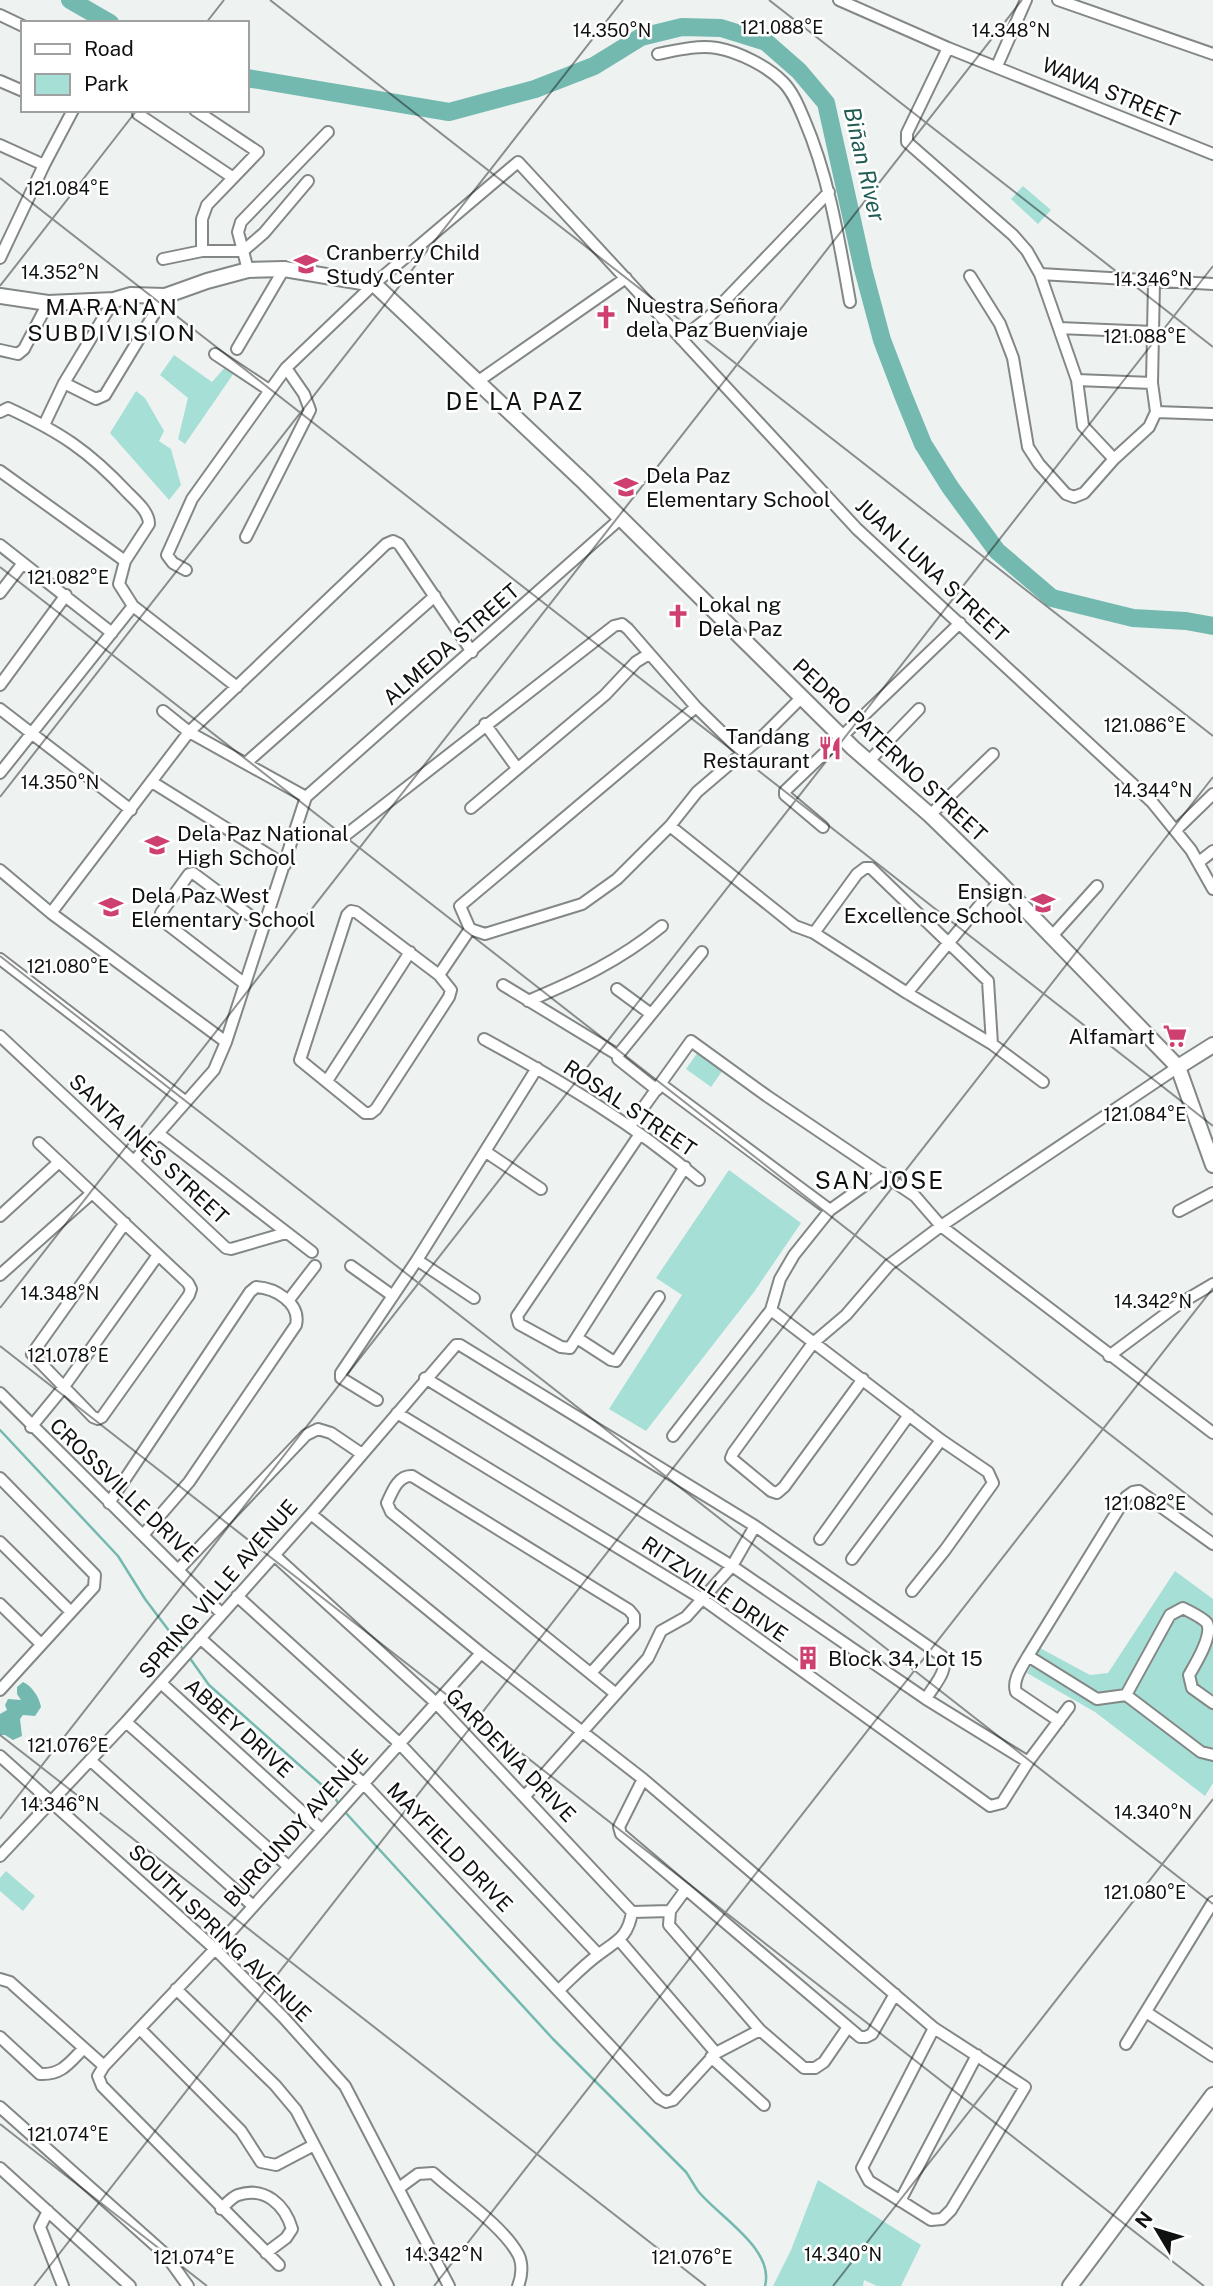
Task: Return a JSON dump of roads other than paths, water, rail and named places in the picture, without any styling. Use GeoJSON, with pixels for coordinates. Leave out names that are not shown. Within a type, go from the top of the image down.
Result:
{"type":"FeatureCollection","features":[{"type":"Feature","properties":{"kind":"street","name":"WAWA STREET"},"geometry":{"type":"LineString","coordinates":[[839,0],[948,48],[1213,154]]}},
{"type":"Feature","properties":{"kind":"street"},"geometry":{"type":"LineString","coordinates":[[997,66],[1026,0]]}},
{"type":"Feature","properties":{"kind":"street"},"geometry":{"type":"LineString","coordinates":[[1058,0],[1213,54]]}},
{"type":"Feature","properties":{"kind":"street"},"geometry":{"type":"LineString","coordinates":[[0,15],[21,25]]}},
{"type":"Feature","properties":{"kind":"street"},"geometry":{"type":"LineString","coordinates":[[658,54],[693,47],[717,48],[767,69],[785,83],[809,130],[829,192],[850,302]]}},
{"type":"Feature","properties":{"kind":"street"},"geometry":{"type":"LineString","coordinates":[[948,48],[907,133],[908,142],[1013,235],[1027,251],[1040,274],[1077,380],[1083,426],[1114,459]]}},
{"type":"Feature","properties":{"kind":"street"},"geometry":{"type":"LineString","coordinates":[[0,80],[21,90]]}},
{"type":"Feature","properties":{"kind":"street"},"geometry":{"type":"LineString","coordinates":[[0,258],[68,112]]}},
{"type":"Feature","properties":{"kind":"street"},"geometry":{"type":"LineString","coordinates":[[140,112],[138,114],[232,177]]}},
{"type":"Feature","properties":{"kind":"street"},"geometry":{"type":"LineString","coordinates":[[198,112],[258,152],[206,205],[202,219],[202,251]]}},
{"type":"Feature","properties":{"kind":"street"},"geometry":{"type":"LineString","coordinates":[[248,270],[238,232],[241,222],[328,132]]}},
{"type":"Feature","properties":{"kind":"street"},"geometry":{"type":"LineString","coordinates":[[0,145],[44,165]]}},
{"type":"Feature","properties":{"kind":"street","name":"JUAN LUNA STREET"},"geometry":{"type":"LineString","coordinates":[[186,570],[167,556],[180,522],[192,499],[286,368],[374,284],[518,162],[857,529],[1152,802],[1199,862],[1213,889]]}},
{"type":"Feature","properties":{"kind":"street"},"geometry":{"type":"LineString","coordinates":[[163,259],[202,251],[243,250],[264,233],[308,181]]}},
{"type":"Feature","properties":{"kind":"street"},"geometry":{"type":"LineString","coordinates":[[681,339],[709,317],[829,192]]}},
{"type":"Feature","properties":{"kind":"street"},"geometry":{"type":"LineString","coordinates":[[0,228],[13,228]]}},
{"type":"Feature","properties":{"kind":"street"},"geometry":{"type":"LineString","coordinates":[[237,349],[284,269]]}},
{"type":"Feature","properties":{"kind":"street"},"geometry":{"type":"LineString","coordinates":[[0,296],[48,303],[114,300],[131,295],[165,296],[248,270],[284,269],[374,284]]}},
{"type":"Feature","properties":{"kind":"street"},"geometry":{"type":"LineString","coordinates":[[1040,274],[1213,284]]}},
{"type":"Feature","properties":{"kind":"street"},"geometry":{"type":"LineString","coordinates":[[970,276],[1000,324],[1013,358],[1028,447],[1039,464],[1066,494],[1074,498],[1084,493],[1114,459],[1149,427],[1156,412],[1152,383],[1154,282]]}},
{"type":"Feature","properties":{"kind":"street"},"geometry":{"type":"LineString","coordinates":[[477,382],[626,278]]}},
{"type":"Feature","properties":{"kind":"street","name":"PEDRO PATERNO STREET"},"geometry":{"type":"LineString","coordinates":[[374,284],[620,519],[868,762],[930,815],[999,882],[1178,1067],[1213,1165]]}},
{"type":"Feature","properties":{"kind":"street"},"geometry":{"type":"LineString","coordinates":[[64,383],[96,399],[105,395],[165,296]]}},
{"type":"Feature","properties":{"kind":"street"},"geometry":{"type":"LineString","coordinates":[[44,425],[64,383],[114,300]]}},
{"type":"Feature","properties":{"kind":"street"},"geometry":{"type":"LineString","coordinates":[[0,349],[18,354],[24,349],[48,303]]}},
{"type":"Feature","properties":{"kind":"street"},"geometry":{"type":"LineString","coordinates":[[1059,328],[1153,332]]}},
{"type":"Feature","properties":{"kind":"street"},"geometry":{"type":"LineString","coordinates":[[215,354],[269,390]]}},
{"type":"Feature","properties":{"kind":"street"},"geometry":{"type":"LineString","coordinates":[[246,537],[310,410],[304,394],[286,368]]}},
{"type":"Feature","properties":{"kind":"street"},"geometry":{"type":"LineString","coordinates":[[1077,380],[1152,383]]}},
{"type":"Feature","properties":{"kind":"street"},"geometry":{"type":"LineString","coordinates":[[0,412],[8,408],[44,425],[82,448],[110,474],[149,518],[149,524],[125,561],[119,584],[133,606],[237,687]]}},
{"type":"Feature","properties":{"kind":"street"},"geometry":{"type":"LineString","coordinates":[[1156,412],[1213,414]]}},
{"type":"Feature","properties":{"kind":"street"},"geometry":{"type":"LineString","coordinates":[[0,471],[125,561]]}},
{"type":"Feature","properties":{"kind":"street","name":"ALMEDA STREET"},"geometry":{"type":"LineString","coordinates":[[306,797],[620,519]]}},
{"type":"Feature","properties":{"kind":"street"},"geometry":{"type":"LineString","coordinates":[[51,913],[189,732],[386,544],[393,541],[399,544],[472,652]]}},
{"type":"Feature","properties":{"kind":"street"},"geometry":{"type":"LineString","coordinates":[[0,545],[112,632]]}},
{"type":"Feature","properties":{"kind":"street"},"geometry":{"type":"LineString","coordinates":[[0,593],[23,564]]}},
{"type":"Feature","properties":{"kind":"street"},"geometry":{"type":"LineString","coordinates":[[0,685],[66,595]]}},
{"type":"Feature","properties":{"kind":"street"},"geometry":{"type":"LineString","coordinates":[[246,763],[435,596]]}},
{"type":"Feature","properties":{"kind":"street"},"geometry":{"type":"LineString","coordinates":[[0,774],[133,606]]}},
{"type":"Feature","properties":{"kind":"street"},"geometry":{"type":"LineString","coordinates":[[822,827],[785,795],[785,791],[960,623]]}},
{"type":"Feature","properties":{"kind":"street"},"geometry":{"type":"LineString","coordinates":[[346,834],[485,724],[614,626],[622,624],[696,707],[742,752]]}},
{"type":"Feature","properties":{"kind":"street"},"geometry":{"type":"LineString","coordinates":[[471,808],[605,695],[636,662],[649,654]]}},
{"type":"Feature","properties":{"kind":"street"},"geometry":{"type":"LineString","coordinates":[[696,707],[460,906],[470,929],[485,934],[582,904],[617,879],[670,826],[698,792],[766,733],[802,697]]}},
{"type":"Feature","properties":{"kind":"street"},"geometry":{"type":"LineString","coordinates":[[0,709],[131,810]]}},
{"type":"Feature","properties":{"kind":"street"},"geometry":{"type":"LineString","coordinates":[[868,762],[919,709]]}},
{"type":"Feature","properties":{"kind":"street"},"geometry":{"type":"LineString","coordinates":[[134,1161],[214,1070],[226,1042],[306,797],[189,732],[163,711]]}},
{"type":"Feature","properties":{"kind":"street"},"geometry":{"type":"LineString","coordinates":[[485,724],[517,768]]}},
{"type":"Feature","properties":{"kind":"street"},"geometry":{"type":"LineString","coordinates":[[930,815],[993,754]]}},
{"type":"Feature","properties":{"kind":"street"},"geometry":{"type":"LineString","coordinates":[[152,782],[285,865]]}},
{"type":"Feature","properties":{"kind":"street"},"geometry":{"type":"LineString","coordinates":[[1176,830],[1213,794]]}},
{"type":"Feature","properties":{"kind":"street"},"geometry":{"type":"LineString","coordinates":[[670,826],[795,926],[814,933],[992,1044],[1044,1082]]}},
{"type":"Feature","properties":{"kind":"street"},"geometry":{"type":"LineString","coordinates":[[1199,862],[1213,851]]}},
{"type":"Feature","properties":{"kind":"street"},"geometry":{"type":"LineString","coordinates":[[814,933],[858,874],[871,868],[988,981],[992,1044]]}},
{"type":"Feature","properties":{"kind":"street"},"geometry":{"type":"LineString","coordinates":[[0,885],[4,873],[51,913],[226,1042]]}},
{"type":"Feature","properties":{"kind":"street"},"geometry":{"type":"LineString","coordinates":[[245,984],[163,921],[161,913],[188,874],[197,873],[264,926]]}},
{"type":"Feature","properties":{"kind":"street"},"geometry":{"type":"LineString","coordinates":[[907,993],[999,882]]}},
{"type":"Feature","properties":{"kind":"street"},"geometry":{"type":"LineString","coordinates":[[1052,936],[1097,886]]}},
{"type":"Feature","properties":{"kind":"street"},"geometry":{"type":"LineString","coordinates":[[351,911],[410,952],[439,975],[451,990],[376,1109],[371,1113],[365,1112],[300,1060],[347,915],[351,911]]}},
{"type":"Feature","properties":{"kind":"street"},"geometry":{"type":"LineString","coordinates":[[528,1001],[607,966],[662,926]]}},
{"type":"Feature","properties":{"kind":"street"},"geometry":{"type":"LineString","coordinates":[[439,975],[470,929]]}},
{"type":"Feature","properties":{"kind":"street"},"geometry":{"type":"LineString","coordinates":[[327,1081],[410,952]]}},
{"type":"Feature","properties":{"kind":"street"},"geometry":{"type":"LineString","coordinates":[[618,1055],[702,952]]}},
{"type":"Feature","properties":{"kind":"street"},"geometry":{"type":"LineString","coordinates":[[0,959],[186,1102]]}},
{"type":"Feature","properties":{"kind":"street"},"geometry":{"type":"LineString","coordinates":[[503,985],[618,1055],[618,1059],[830,1210]]}},
{"type":"Feature","properties":{"kind":"street"},"geometry":{"type":"LineString","coordinates":[[617,989],[651,1014]]}},
{"type":"Feature","properties":{"kind":"street","name":"SANTA INES STREET"},"geometry":{"type":"LineString","coordinates":[[0,1036],[226,1248],[231,1249],[286,1233]]}},
{"type":"Feature","properties":{"kind":"street","name":"ROSAL STREET"},"geometry":{"type":"LineString","coordinates":[[484,1039],[537,1068],[629,1126],[699,1180]]}},
{"type":"Feature","properties":{"kind":"street"},"geometry":{"type":"LineString","coordinates":[[629,1126],[691,1041],[915,1196],[942,1226],[1213,1433]]}},
{"type":"Feature","properties":{"kind":"street"},"geometry":{"type":"LineString","coordinates":[[863,1379],[785,1487],[777,1493],[731,1458],[813,1343],[846,1315],[889,1265],[942,1226],[1213,1045]]}},
{"type":"Feature","properties":{"kind":"street"},"geometry":{"type":"LineString","coordinates":[[377,1400],[340,1376],[417,1260],[537,1068]]}},
{"type":"Feature","properties":{"kind":"street"},"geometry":{"type":"LineString","coordinates":[[159,1134],[312,1252]]}},
{"type":"Feature","properties":{"kind":"street"},"geometry":{"type":"LineString","coordinates":[[640,1134],[517,1316],[519,1324],[561,1347],[570,1348],[685,1167]]}},
{"type":"Feature","properties":{"kind":"street"},"geometry":{"type":"LineString","coordinates":[[39,1143],[125,1223],[188,1283],[191,1289],[98,1419],[63,1388],[34,1357],[33,1350],[125,1223]]}},
{"type":"Feature","properties":{"kind":"street"},"geometry":{"type":"LineString","coordinates":[[486,1152],[541,1189]]}},
{"type":"Feature","properties":{"kind":"street"},"geometry":{"type":"LineString","coordinates":[[0,1216],[59,1161]]}},
{"type":"Feature","properties":{"kind":"street"},"geometry":{"type":"LineString","coordinates":[[673,1436],[771,1310],[780,1279],[793,1255],[830,1210],[882,1173]]}},
{"type":"Feature","properties":{"kind":"street"},"geometry":{"type":"LineString","coordinates":[[0,1275],[92,1193]]}},
{"type":"Feature","properties":{"kind":"street"},"geometry":{"type":"LineString","coordinates":[[1179,1211],[1213,1193]]}},
{"type":"Feature","properties":{"kind":"street"},"geometry":{"type":"LineString","coordinates":[[31,1426],[63,1388],[158,1255]]}},
{"type":"Feature","properties":{"kind":"street"},"geometry":{"type":"LineString","coordinates":[[417,1260],[474,1298]]}},
{"type":"Feature","properties":{"kind":"street"},"geometry":{"type":"LineString","coordinates":[[288,1301],[314,1266]]}},
{"type":"Feature","properties":{"kind":"street"},"geometry":{"type":"LineString","coordinates":[[351,1266],[393,1296]]}},
{"type":"Feature","properties":{"kind":"street"},"geometry":{"type":"LineString","coordinates":[[1109,1356],[1179,1304],[1213,1284]]}},
{"type":"Feature","properties":{"kind":"street"},"geometry":{"type":"LineString","coordinates":[[109,1503],[250,1292],[256,1287],[264,1287],[296,1308],[296,1325],[189,1482],[143,1535]]}},
{"type":"Feature","properties":{"kind":"street"},"geometry":{"type":"LineString","coordinates":[[577,1338],[611,1360],[617,1360],[659,1297]]}},
{"type":"Feature","properties":{"kind":"street"},"geometry":{"type":"LineString","coordinates":[[771,1310],[941,1440],[988,1472],[993,1483],[912,1591]]}},
{"type":"Feature","properties":{"kind":"street","name":"SPRING VILLE AVENUE"},"geometry":{"type":"LineString","coordinates":[[0,1856],[126,1723],[311,1514],[452,1347],[460,1345],[755,1527]]}},
{"type":"Feature","properties":{"kind":"street"},"geometry":{"type":"LineString","coordinates":[[425,1378],[732,1566],[926,1699],[1028,1762],[1069,1707]]}},
{"type":"Feature","properties":{"kind":"street","name":"CROSSVILLE DRIVE"},"geometry":{"type":"LineString","coordinates":[[0,1393],[222,1614]]}},
{"type":"Feature","properties":{"kind":"street","name":"RITZVILLE DRIVE"},"geometry":{"type":"LineString","coordinates":[[397,1413],[704,1600],[990,1806],[1002,1803],[1028,1762]]}},
{"type":"Feature","properties":{"kind":"street"},"geometry":{"type":"LineString","coordinates":[[820,1539],[909,1415]]}},
{"type":"Feature","properties":{"kind":"street"},"geometry":{"type":"LineString","coordinates":[[178,1570],[306,1435],[318,1429],[331,1433],[362,1454]]}},
{"type":"Feature","properties":{"kind":"street"},"geometry":{"type":"LineString","coordinates":[[852,1559],[941,1440]]}},
{"type":"Feature","properties":{"kind":"street"},"geometry":{"type":"LineString","coordinates":[[591,1673],[634,1625],[634,1616],[629,1610],[412,1476],[402,1478],[387,1503],[391,1512],[615,1693]]}},
{"type":"Feature","properties":{"kind":"street"},"geometry":{"type":"LineString","coordinates":[[0,1478],[95,1575],[94,1587],[2,1685]]}},
{"type":"Feature","properties":{"kind":"street"},"geometry":{"type":"LineString","coordinates":[[1059,1721],[1016,1692],[1014,1686],[1028,1656],[1126,1497],[1139,1491],[1213,1544]]}},
{"type":"Feature","properties":{"kind":"street"},"geometry":{"type":"LineString","coordinates":[[311,1514],[582,1734],[643,1779],[934,2028],[1025,2087],[951,2210],[942,2219],[931,2220],[869,2181],[863,2168],[934,2028]]}},
{"type":"Feature","properties":{"kind":"street"},"geometry":{"type":"LineString","coordinates":[[525,1796],[649,1658],[661,1632],[686,1617],[704,1600],[732,1566],[755,1527],[942,1656],[945,1669],[926,1699]]}},
{"type":"Feature","properties":{"kind":"street"},"geometry":{"type":"LineString","coordinates":[[0,1542],[71,1612]]}},
{"type":"Feature","properties":{"kind":"street","name":"GARDENIA DRIVE"},"geometry":{"type":"LineString","coordinates":[[274,1555],[436,1703],[632,1912]]}},
{"type":"Feature","properties":{"kind":"street"},"geometry":{"type":"LineString","coordinates":[[237,1596],[399,1743],[598,1954]]}},
{"type":"Feature","properties":{"kind":"street"},"geometry":{"type":"LineString","coordinates":[[0,1604],[41,1644]]}},
{"type":"Feature","properties":{"kind":"street"},"geometry":{"type":"LineString","coordinates":[[1125,1695],[1170,1615],[1183,1608],[1208,1624],[1210,1630],[1210,1638],[1189,1675],[1192,1688],[1213,1703]]}},
{"type":"Feature","properties":{"kind":"street","name":"MAYFIELD DRIVE"},"geometry":{"type":"LineString","coordinates":[[200,1638],[364,1784],[659,2098],[666,2102],[673,2101],[713,2055]]}},
{"type":"Feature","properties":{"kind":"street","name":"BURGUNDY AVENUE"},"geometry":{"type":"LineString","coordinates":[[104,2066],[215,1948],[481,1653]]}},
{"type":"Feature","properties":{"kind":"street"},"geometry":{"type":"LineString","coordinates":[[1028,1656],[1097,1699],[1125,1695],[1201,1752],[1213,1755]]}},
{"type":"Feature","properties":{"kind":"street","name":"ABBEY DRIVE"},"geometry":{"type":"LineString","coordinates":[[161,1683],[322,1830]]}},
{"type":"Feature","properties":{"kind":"street"},"geometry":{"type":"LineString","coordinates":[[126,1723],[288,1866]]}},
{"type":"Feature","properties":{"kind":"street","name":"SOUTH SPRING AVENUE"},"geometry":{"type":"LineString","coordinates":[[0,1756],[215,1948],[284,2018],[345,2086],[449,2286]]}},
{"type":"Feature","properties":{"kind":"street"},"geometry":{"type":"LineString","coordinates":[[90,1760],[252,1905]]}},
{"type":"Feature","properties":{"kind":"street"},"geometry":{"type":"LineString","coordinates":[[643,1779],[619,1827],[621,1834],[860,2036],[872,2034],[895,1994]]}},
{"type":"Feature","properties":{"kind":"street"},"geometry":{"type":"LineString","coordinates":[[0,1837],[9,1846]]}},
{"type":"Feature","properties":{"kind":"street"},"geometry":{"type":"LineString","coordinates":[[687,1889],[670,1911],[669,1925],[760,2030],[804,2068],[815,2068],[824,2062],[848,2026]]}},
{"type":"Feature","properties":{"kind":"street"},"geometry":{"type":"LineString","coordinates":[[1126,2044],[1213,1902]]}},
{"type":"Feature","properties":{"kind":"street"},"geometry":{"type":"LineString","coordinates":[[559,1990],[598,1954],[620,1941],[631,1924],[632,1912],[670,1911]]}},
{"type":"Feature","properties":{"kind":"street"},"geometry":{"type":"LineString","coordinates":[[620,1941],[713,2055],[764,2105]]}},
{"type":"Feature","properties":{"kind":"street"},"geometry":{"type":"LineString","coordinates":[[0,1979],[10,1982],[104,2066],[98,2076],[102,2086],[279,2265]]}},
{"type":"Feature","properties":{"kind":"street"},"geometry":{"type":"LineString","coordinates":[[176,1989],[275,2085],[296,2110],[388,2286]]}},
{"type":"Feature","properties":{"kind":"street"},"geometry":{"type":"LineString","coordinates":[[1146,2012],[1213,2056]]}},
{"type":"Feature","properties":{"kind":"street"},"geometry":{"type":"LineString","coordinates":[[140,2029],[241,2131],[261,2162],[276,2165],[314,2145]]}},
{"type":"Feature","properties":{"kind":"street"},"geometry":{"type":"LineString","coordinates":[[713,2055],[760,2030]]}},
{"type":"Feature","properties":{"kind":"street"},"geometry":{"type":"LineString","coordinates":[[0,2037],[40,2074],[61,2071],[84,2048]]}},
{"type":"Feature","properties":{"kind":"street"},"geometry":{"type":"LineString","coordinates":[[900,2201],[977,2055]]}},
{"type":"Feature","properties":{"kind":"street"},"geometry":{"type":"LineString","coordinates":[[1070,2286],[1213,2095]]}},
{"type":"Feature","properties":{"kind":"street"},"geometry":{"type":"LineString","coordinates":[[0,2107],[165,2254],[188,2286]]}},
{"type":"Feature","properties":{"kind":"street"},"geometry":{"type":"LineString","coordinates":[[0,2168],[130,2286]]}},
{"type":"Feature","properties":{"kind":"street"},"geometry":{"type":"LineString","coordinates":[[399,2188],[418,2174],[433,2173],[502,2233],[520,2256],[521,2279],[518,2286]]}},
{"type":"Feature","properties":{"kind":"street"},"geometry":{"type":"LineString","coordinates":[[221,2209],[236,2195],[268,2195],[277,2202],[288,2217],[292,2229],[286,2238],[266,2253]]}},
{"type":"Feature","properties":{"kind":"street"},"geometry":{"type":"LineString","coordinates":[[48,2211],[40,2227],[63,2286]]}},
{"type":"Feature","properties":{"kind":"waterway","name":"Biñan River"},"geometry":{"type":"LineString","coordinates":[[70,0],[107,21]]}},
{"type":"Feature","properties":{"kind":"waterway","name":"Biñan River"},"geometry":{"type":"LineString","coordinates":[[248,78],[449,112],[535,89],[594,66],[641,37],[682,27],[721,28],[766,42],[799,71],[826,103],[863,269],[882,340],[923,444],[950,487],[997,551],[1052,598],[1133,618],[1186,621],[1213,626]]}},
{"type":"Feature","properties":{"kind":"waterway"},"geometry":{"type":"LineString","coordinates":[[0,1430],[118,1556],[145,1599],[185,1652]]}},
{"type":"Feature","properties":{"kind":"waterway"},"geometry":{"type":"LineString","coordinates":[[189,1657],[209,1685],[332,1794],[339,1804]]}},
{"type":"Feature","properties":{"kind":"waterway"},"geometry":{"type":"LineString","coordinates":[[345,1812],[553,2039],[686,2172],[707,2201],[743,2234],[762,2259],[766,2272],[765,2286]]}},
{"type":"Feature","properties":{"kind":"place","name":"Cranberry Child Study Center"},"geometry":{"type":"Point","coordinates":[306,264]}},
{"type":"Feature","properties":{"kind":"place","name":"Nuestra Señora dela Paz Buenviaje"},"geometry":{"type":"Point","coordinates":[606,317]}},
{"type":"Feature","properties":{"kind":"place","name":"Dela Paz Elementary School"},"geometry":{"type":"Point","coordinates":[626,487]}},
{"type":"Feature","properties":{"kind":"place","name":"Lokal ng Dela Paz"},"geometry":{"type":"Point","coordinates":[678,616]}},
{"type":"Feature","properties":{"kind":"place","name":"Tandang Restaurant"},"geometry":{"type":"Point","coordinates":[830,748]}},
{"type":"Feature","properties":{"kind":"place","name":"Dela Paz National High School"},"geometry":{"type":"Point","coordinates":[157,845]}},
{"type":"Feature","properties":{"kind":"place","name":"Ensign Excellence School"},"geometry":{"type":"Point","coordinates":[1043,903]}},
{"type":"Feature","properties":{"kind":"place","name":"Dela Paz West Elementary School"},"geometry":{"type":"Point","coordinates":[111,907]}},
{"type":"Feature","properties":{"kind":"place","name":"Alfamart"},"geometry":{"type":"Point","coordinates":[1175,1036]}},
{"type":"Feature","properties":{"kind":"place","name":"Block 34, Lot 15"},"geometry":{"type":"Point","coordinates":[808,1658]}},
{"type":"Feature","properties":{"kind":"district","name":"MARANAN SUBDIVISION"},"geometry":{"type":"Point","coordinates":[112,319]}},
{"type":"Feature","properties":{"kind":"district","name":"DE LA PAZ"},"geometry":{"type":"Point","coordinates":[515,401]}},
{"type":"Feature","properties":{"kind":"district","name":"SAN JOSE"},"geometry":{"type":"Point","coordinates":[880,1180]}}]}
